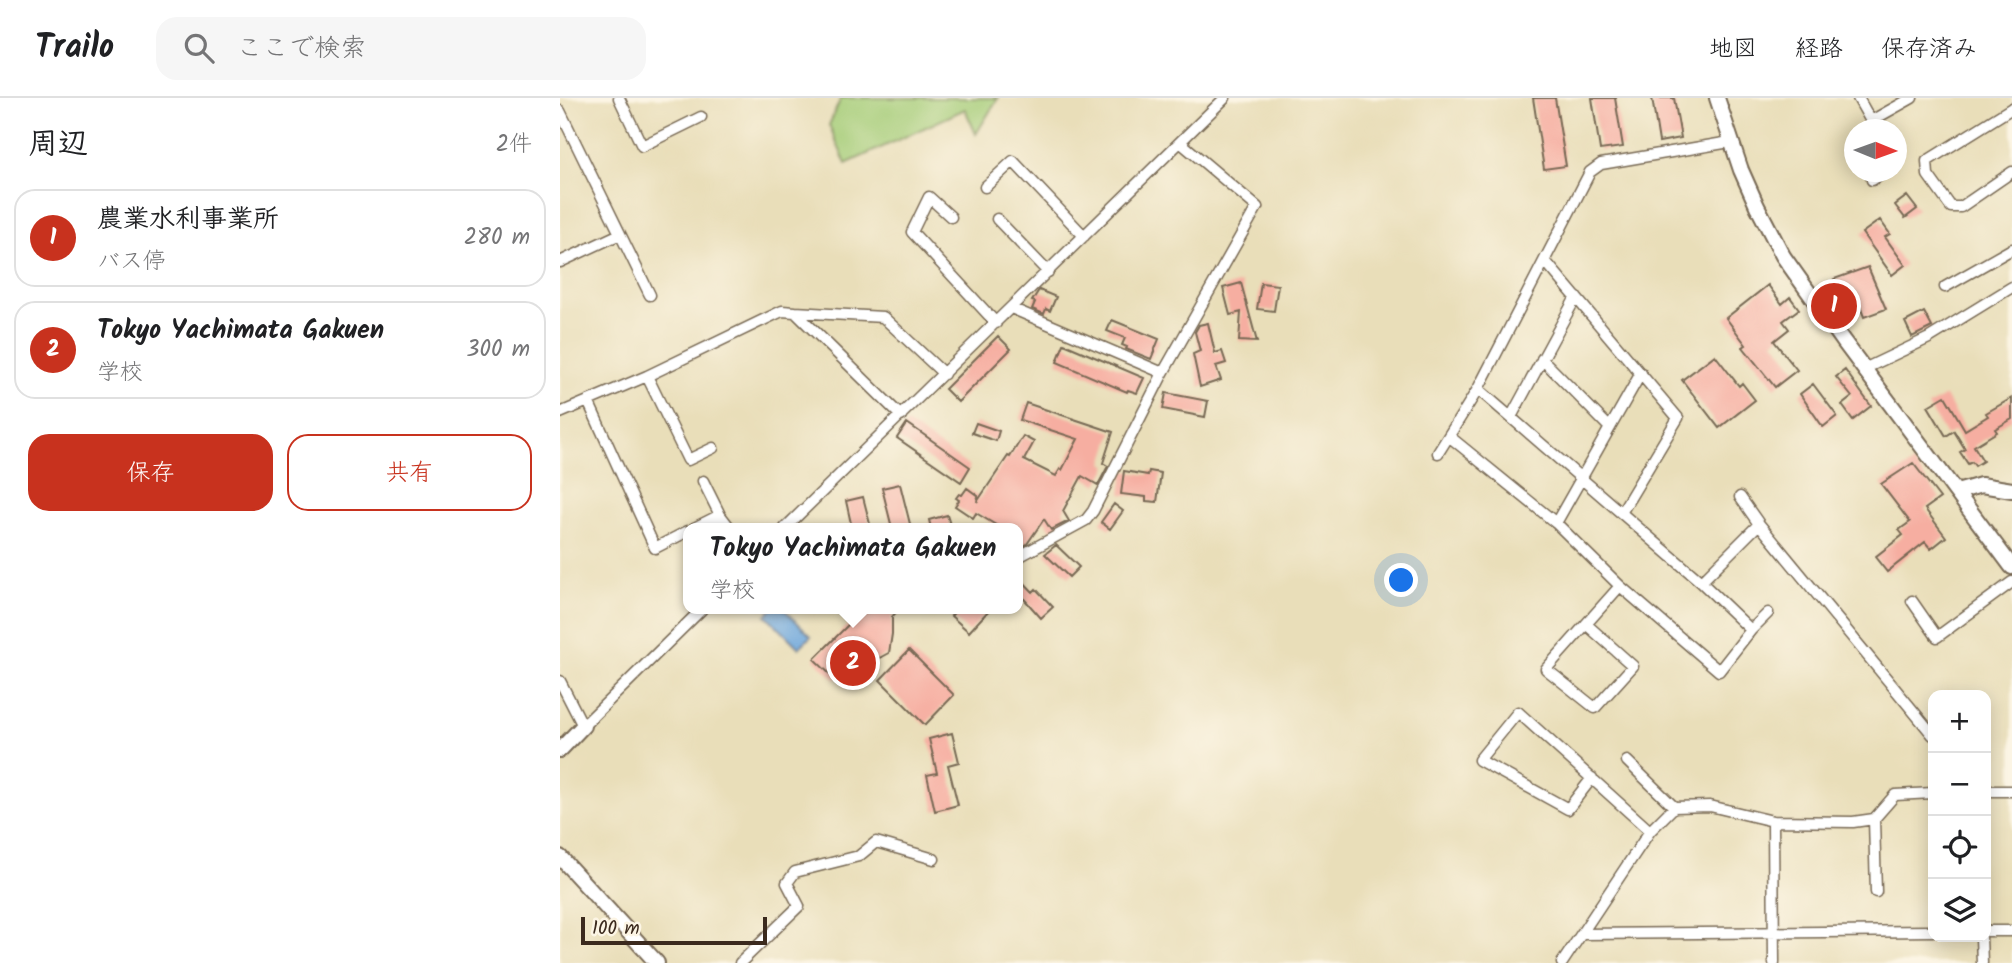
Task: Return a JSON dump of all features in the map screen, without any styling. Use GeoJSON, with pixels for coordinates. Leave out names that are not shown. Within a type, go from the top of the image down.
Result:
{"type":"FeatureCollection","features":[{"type":"Feature","properties":{"kind":"street"},"geometry":{"type":"LineString","coordinates":[[619,98],[642,146],[701,117]]}},
{"type":"Feature","properties":{"kind":"street"},"geometry":{"type":"LineString","coordinates":[[790,523],[1225,98]]}},
{"type":"Feature","properties":{"kind":"street"},"geometry":{"type":"LineString","coordinates":[[1717,98],[1730,142],[1756,206],[1783,256],[2012,567]]}},
{"type":"Feature","properties":{"kind":"street"},"geometry":{"type":"LineString","coordinates":[[1858,98],[1870,119]]}},
{"type":"Feature","properties":{"kind":"street"},"geometry":{"type":"LineString","coordinates":[[1882,119],[1912,98]]}},
{"type":"Feature","properties":{"kind":"street"},"geometry":{"type":"LineString","coordinates":[[2007,98],[2012,107],[1927,160],[1928,176],[1951,207],[1961,207],[2012,172]]}},
{"type":"Feature","properties":{"kind":"street"},"geometry":{"type":"LineString","coordinates":[[560,111],[650,295]]}},
{"type":"Feature","properties":{"kind":"street"},"geometry":{"type":"LineString","coordinates":[[1023,554],[1086,520],[1093,511],[1163,373],[1257,206],[1180,142]]}},
{"type":"Feature","properties":{"kind":"street"},"geometry":{"type":"LineString","coordinates":[[1438,453],[1478,389],[1546,262],[1590,172],[1601,164],[1730,142]]}},
{"type":"Feature","properties":{"kind":"street"},"geometry":{"type":"LineString","coordinates":[[985,187],[1013,161],[1084,236]]}},
{"type":"Feature","properties":{"kind":"street"},"geometry":{"type":"LineString","coordinates":[[951,217],[929,197],[912,232],[996,323]]}},
{"type":"Feature","properties":{"kind":"street"},"geometry":{"type":"LineString","coordinates":[[998,219],[1048,272]]}},
{"type":"Feature","properties":{"kind":"street"},"geometry":{"type":"LineString","coordinates":[[560,262],[620,234]]}},
{"type":"Feature","properties":{"kind":"street"},"geometry":{"type":"LineString","coordinates":[[1945,287],[2012,249]]}},
{"type":"Feature","properties":{"kind":"street"},"geometry":{"type":"LineString","coordinates":[[1546,262],[1678,418],[1621,513]]}},
{"type":"Feature","properties":{"kind":"street"},"geometry":{"type":"LineString","coordinates":[[1866,368],[1929,338],[2012,287]]}},
{"type":"Feature","properties":{"kind":"street"},"geometry":{"type":"LineString","coordinates":[[1511,417],[1576,297]]}},
{"type":"Feature","properties":{"kind":"street"},"geometry":{"type":"LineString","coordinates":[[1011,309],[1163,373]]}},
{"type":"Feature","properties":{"kind":"street"},"geometry":{"type":"LineString","coordinates":[[560,413],[647,376],[782,311],[883,317],[944,374]]}},
{"type":"Feature","properties":{"kind":"street"},"geometry":{"type":"LineString","coordinates":[[794,312],[901,416]]}},
{"type":"Feature","properties":{"kind":"street"},"geometry":{"type":"LineString","coordinates":[[1542,359],[1610,428]]}},
{"type":"Feature","properties":{"kind":"street"},"geometry":{"type":"LineString","coordinates":[[1556,523],[1641,373]]}},
{"type":"Feature","properties":{"kind":"street"},"geometry":{"type":"LineString","coordinates":[[647,376],[688,460],[713,448]]}},
{"type":"Feature","properties":{"kind":"street"},"geometry":{"type":"LineString","coordinates":[[1478,389],[1701,582],[1751,630]]}},
{"type":"Feature","properties":{"kind":"street"},"geometry":{"type":"LineString","coordinates":[[588,401],[655,548],[683,534]]}},
{"type":"Feature","properties":{"kind":"street"},"geometry":{"type":"LineString","coordinates":[[1450,437],[1556,523],[1620,586],[1719,671],[1768,613]]}},
{"type":"Feature","properties":{"kind":"street"},"geometry":{"type":"LineString","coordinates":[[703,481],[726,523]]}},
{"type":"Feature","properties":{"kind":"street"},"geometry":{"type":"LineString","coordinates":[[1957,492],[1981,485],[2012,490]]}},
{"type":"Feature","properties":{"kind":"street"},"geometry":{"type":"LineString","coordinates":[[1740,497],[1759,524],[1928,729]]}},
{"type":"Feature","properties":{"kind":"street"},"geometry":{"type":"LineString","coordinates":[[704,523],[720,515]]}},
{"type":"Feature","properties":{"kind":"street"},"geometry":{"type":"LineString","coordinates":[[1701,582],[1759,524]]}},
{"type":"Feature","properties":{"kind":"street"},"geometry":{"type":"LineString","coordinates":[[1912,601],[1937,637],[2012,582]]}},
{"type":"Feature","properties":{"kind":"street"},"geometry":{"type":"LineString","coordinates":[[1586,624],[1633,666],[1595,708],[1546,669],[1586,624],[1620,586]]}},
{"type":"Feature","properties":{"kind":"street"},"geometry":{"type":"LineString","coordinates":[[560,750],[697,614]]}},
{"type":"Feature","properties":{"kind":"street"},"geometry":{"type":"LineString","coordinates":[[560,681],[583,726]]}},
{"type":"Feature","properties":{"kind":"street"},"geometry":{"type":"LineString","coordinates":[[1592,779],[1568,809],[1479,760],[1518,712],[1650,831]]}},
{"type":"Feature","properties":{"kind":"street"},"geometry":{"type":"LineString","coordinates":[[1627,761],[1674,807]]}},
{"type":"Feature","properties":{"kind":"street"},"geometry":{"type":"LineString","coordinates":[[1991,791],[2012,792]]}},
{"type":"Feature","properties":{"kind":"street"},"geometry":{"type":"LineString","coordinates":[[1562,963],[1650,831],[1674,807],[1710,806],[1773,821],[1853,822],[1874,819],[1895,795],[1928,793]]}},
{"type":"Feature","properties":{"kind":"street"},"geometry":{"type":"LineString","coordinates":[[1874,819],[1876,892]]}},
{"type":"Feature","properties":{"kind":"street"},"geometry":{"type":"LineString","coordinates":[[1773,821],[1774,963]]}},
{"type":"Feature","properties":{"kind":"street"},"geometry":{"type":"LineString","coordinates":[[740,963],[799,906],[788,883],[795,872],[859,856],[876,842],[934,859]]}},
{"type":"Feature","properties":{"kind":"street"},"geometry":{"type":"LineString","coordinates":[[560,857],[657,963]]}},
{"type":"Feature","properties":{"kind":"street"},"geometry":{"type":"LineString","coordinates":[[1582,933],[1928,931]]}},
{"type":"Feature","properties":{"kind":"street"},"geometry":{"type":"LineString","coordinates":[[1991,931],[2012,931]]}},
{"type":"Feature","properties":{"kind":"street"},"geometry":{"type":"LineString","coordinates":[[1981,942],[1982,963]]}},
{"type":"Feature","properties":{"kind":"green space"},"geometry":{"type":"Polygon","coordinates":[[[841,98],[998,98],[976,134],[965,109],[846,164],[829,125],[841,98]]]}},
{"type":"Feature","properties":{"kind":"water"},"geometry":{"type":"Polygon","coordinates":[[[789,614],[811,636],[799,648],[766,615],[789,614]]]}},
{"type":"Feature","properties":{"kind":"building"},"geometry":{"type":"Polygon","coordinates":[[[1533,98],[1555,98],[1566,166],[1544,169],[1533,98]]]}},
{"type":"Feature","properties":{"kind":"building"},"geometry":{"type":"Polygon","coordinates":[[[1592,98],[1615,98],[1623,147],[1600,150],[1592,98]]]}},
{"type":"Feature","properties":{"kind":"building"},"geometry":{"type":"Polygon","coordinates":[[[1652,98],[1674,98],[1681,138],[1659,142],[1652,98]]]}},
{"type":"Feature","properties":{"kind":"building"},"geometry":{"type":"Polygon","coordinates":[[[1907,196],[1917,209],[1905,218],[1895,205],[1907,196]]]}},
{"type":"Feature","properties":{"kind":"building"},"geometry":{"type":"Polygon","coordinates":[[[1880,220],[1890,234],[1885,237],[1905,265],[1892,275],[1862,233],[1880,220]]]}},
{"type":"Feature","properties":{"kind":"building"},"geometry":{"type":"Polygon","coordinates":[[[1868,267],[1886,309],[1864,317],[1854,290],[1839,295],[1834,279],[1868,267]]]}},
{"type":"Feature","properties":{"kind":"building"},"geometry":{"type":"Polygon","coordinates":[[[1241,283],[1257,342],[1239,341],[1241,312],[1230,315],[1223,288],[1241,283]]]}},
{"type":"Feature","properties":{"kind":"building"},"geometry":{"type":"Polygon","coordinates":[[[1261,283],[1278,285],[1274,311],[1257,309],[1261,283]]]}},
{"type":"Feature","properties":{"kind":"building"},"geometry":{"type":"Polygon","coordinates":[[[1768,285],[1782,304],[1790,297],[1799,309],[1783,321],[1789,329],[1774,341],[1797,370],[1775,387],[1743,347],[1746,345],[1726,318],[1768,285]]]}},
{"type":"Feature","properties":{"kind":"building"},"geometry":{"type":"Polygon","coordinates":[[[1039,290],[1056,297],[1050,311],[1046,309],[1044,314],[1032,309],[1035,302],[1032,301],[1039,290]]]}},
{"type":"Feature","properties":{"kind":"building"},"geometry":{"type":"Polygon","coordinates":[[[1924,312],[1932,327],[1912,337],[1905,322],[1924,312]]]}},
{"type":"Feature","properties":{"kind":"building"},"geometry":{"type":"Polygon","coordinates":[[[1112,320],[1159,339],[1151,359],[1126,349],[1127,347],[1122,345],[1125,338],[1107,331],[1112,320]]]}},
{"type":"Feature","properties":{"kind":"building"},"geometry":{"type":"Polygon","coordinates":[[[1208,323],[1215,353],[1222,351],[1226,363],[1216,366],[1221,380],[1200,387],[1193,354],[1200,351],[1195,332],[1199,325],[1208,323]]]}},
{"type":"Feature","properties":{"kind":"building"},"geometry":{"type":"Polygon","coordinates":[[[998,336],[1011,349],[958,402],[945,389],[998,336]]]}},
{"type":"Feature","properties":{"kind":"building"},"geometry":{"type":"Polygon","coordinates":[[[1064,344],[1144,378],[1137,393],[1127,392],[1057,362],[1064,344]]]}},
{"type":"Feature","properties":{"kind":"building"},"geometry":{"type":"Polygon","coordinates":[[[1715,355],[1739,386],[1742,383],[1755,400],[1719,428],[1682,380],[1715,355]]]}},
{"type":"Feature","properties":{"kind":"building"},"geometry":{"type":"Polygon","coordinates":[[[1845,370],[1871,406],[1853,420],[1842,405],[1852,397],[1836,377],[1845,370]]]}},
{"type":"Feature","properties":{"kind":"building"},"geometry":{"type":"Polygon","coordinates":[[[1813,384],[1837,416],[1823,427],[1800,394],[1813,384]]]}},
{"type":"Feature","properties":{"kind":"building"},"geometry":{"type":"Polygon","coordinates":[[[1166,393],[1208,401],[1205,417],[1163,409],[1166,393]]]}},
{"type":"Feature","properties":{"kind":"building"},"geometry":{"type":"Polygon","coordinates":[[[1945,396],[1965,430],[1988,416],[1986,413],[2012,398],[2012,419],[1974,446],[1983,461],[1975,466],[1972,462],[1968,464],[1960,452],[1965,449],[1954,431],[1946,436],[1928,406],[1945,396]]]}},
{"type":"Feature","properties":{"kind":"building"},"geometry":{"type":"Polygon","coordinates":[[[1026,403],[1113,432],[1103,463],[1108,466],[1098,485],[1082,476],[1063,511],[1069,521],[1051,530],[1044,519],[1023,546],[1023,523],[993,523],[976,513],[973,518],[955,506],[959,500],[956,498],[967,488],[978,496],[977,502],[1023,436],[1034,442],[1024,460],[1056,476],[1060,469],[1062,470],[1078,439],[1020,420],[1026,403]]]}},
{"type":"Feature","properties":{"kind":"building"},"geometry":{"type":"Polygon","coordinates":[[[907,423],[970,467],[961,482],[897,438],[907,423]]]}},
{"type":"Feature","properties":{"kind":"building"},"geometry":{"type":"Polygon","coordinates":[[[976,423],[999,431],[996,441],[972,433],[976,423]]]}},
{"type":"Feature","properties":{"kind":"building"},"geometry":{"type":"Polygon","coordinates":[[[1913,463],[1940,498],[1925,509],[1946,537],[1931,549],[1925,542],[1887,572],[1875,557],[1903,535],[1899,530],[1910,522],[1881,484],[1913,463]]]}},
{"type":"Feature","properties":{"kind":"building"},"geometry":{"type":"Polygon","coordinates":[[[1124,471],[1148,475],[1149,471],[1161,473],[1157,502],[1146,501],[1146,497],[1121,494],[1124,471]]]}},
{"type":"Feature","properties":{"kind":"building"},"geometry":{"type":"Polygon","coordinates":[[[900,484],[910,523],[891,523],[882,488],[900,484]]]}},
{"type":"Feature","properties":{"kind":"building"},"geometry":{"type":"Polygon","coordinates":[[[863,497],[870,523],[851,523],[846,501],[863,497]]]}},
{"type":"Feature","properties":{"kind":"building"},"geometry":{"type":"Polygon","coordinates":[[[1114,504],[1123,511],[1110,529],[1101,522],[1114,504]]]}},
{"type":"Feature","properties":{"kind":"building"},"geometry":{"type":"Polygon","coordinates":[[[947,515],[949,523],[930,523],[929,520],[947,515]]]}},
{"type":"Feature","properties":{"kind":"building"},"geometry":{"type":"Polygon","coordinates":[[[1056,545],[1079,567],[1069,577],[1045,554],[1056,545]]]}},
{"type":"Feature","properties":{"kind":"building"},"geometry":{"type":"Polygon","coordinates":[[[1023,581],[1033,592],[1036,589],[1053,607],[1041,618],[1023,598],[1023,581]]]}},
{"type":"Feature","properties":{"kind":"building"},"geometry":{"type":"Polygon","coordinates":[[[859,614],[895,614],[892,617],[889,653],[867,665],[842,673],[835,679],[814,659],[859,614]]]}},
{"type":"Feature","properties":{"kind":"building"},"geometry":{"type":"Polygon","coordinates":[[[953,614],[985,614],[969,632],[951,616],[953,614]]]}},
{"type":"Feature","properties":{"kind":"building"},"geometry":{"type":"Polygon","coordinates":[[[909,650],[954,695],[925,725],[880,680],[909,650]]]}},
{"type":"Feature","properties":{"kind":"building"},"geometry":{"type":"Polygon","coordinates":[[[952,733],[959,762],[948,765],[958,805],[935,811],[927,775],[937,773],[929,739],[952,733]]]}},
{"type":"Feature","properties":{"kind":"place","name":"農業水利事業所"},"geometry":{"type":"Point","coordinates":[1834,306]}},
{"type":"Feature","properties":{"kind":"place","name":"Tokyo Yachimata Gakuen"},"geometry":{"type":"Point","coordinates":[853,663]}}]}
